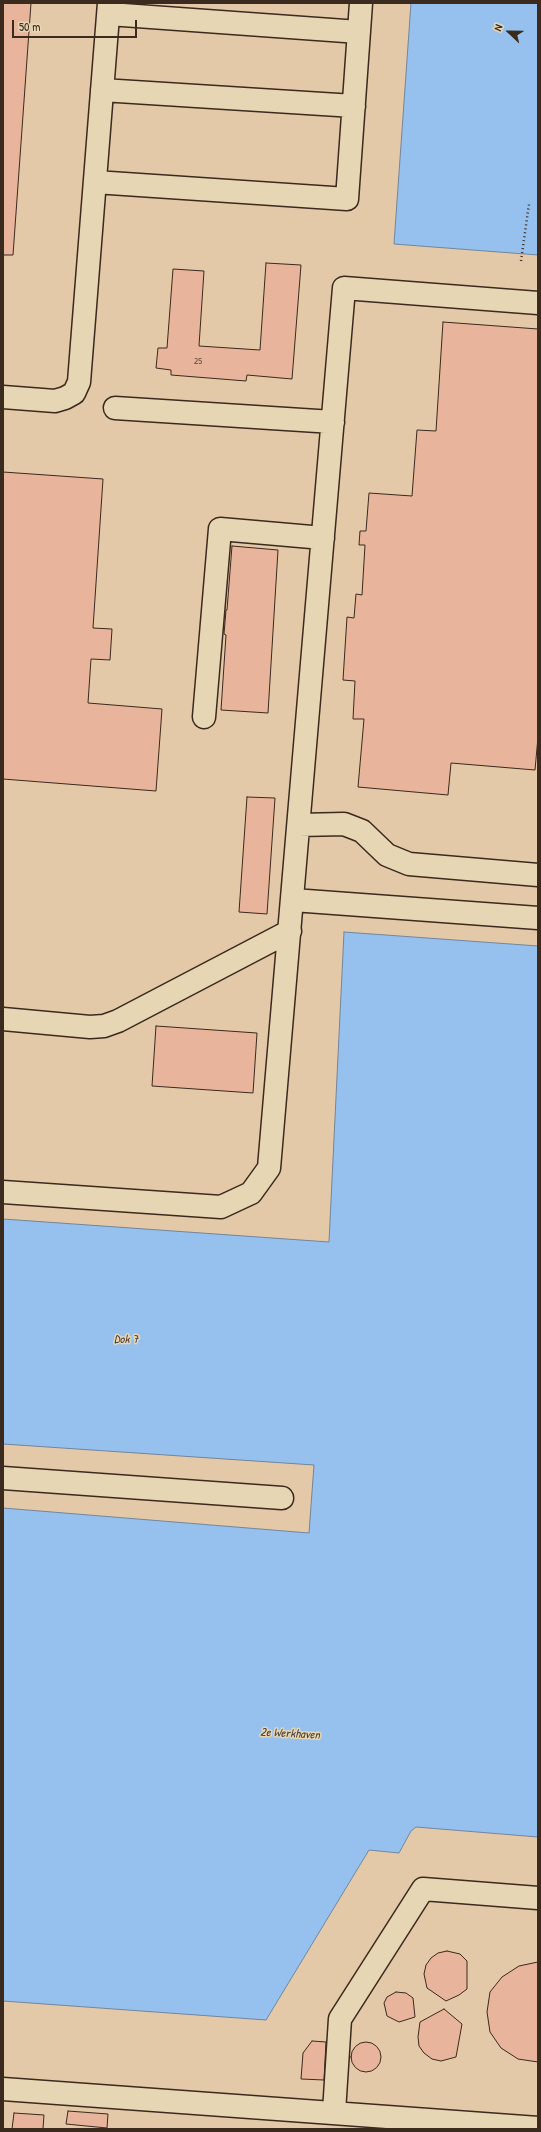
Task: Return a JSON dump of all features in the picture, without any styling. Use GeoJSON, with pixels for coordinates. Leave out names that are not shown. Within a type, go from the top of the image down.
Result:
{"type":"FeatureCollection","features":[{"type":"Feature","properties":{"kind":"lane"},"geometry":{"type":"LineString","coordinates":[[95,182],[347,199],[361,3]]}},
{"type":"Feature","properties":{"kind":"lane"},"geometry":{"type":"LineString","coordinates":[[3,397],[55,401],[74,393],[80,382],[109,8],[359,32]]}},
{"type":"Feature","properties":{"kind":"lane"},"geometry":{"type":"LineString","coordinates":[[102,90],[354,106]]}},
{"type":"Feature","properties":{"kind":"lane"},"geometry":{"type":"LineString","coordinates":[[3,1192],[221,1207],[251,1193],[268,1168],[293,900],[344,288],[538,303]]}},
{"type":"Feature","properties":{"kind":"lane"},"geometry":{"type":"LineString","coordinates":[[115,408],[333,422]]}},
{"type":"Feature","properties":{"kind":"lane"},"geometry":{"type":"LineString","coordinates":[[204,717],[220,529],[323,538]]}},
{"type":"Feature","properties":{"kind":"lane"},"geometry":{"type":"LineString","coordinates":[[299,825],[344,824],[362,831],[387,855],[409,864],[538,875]]}},
{"type":"Feature","properties":{"kind":"lane"},"geometry":{"type":"LineString","coordinates":[[293,900],[538,918]]}},
{"type":"Feature","properties":{"kind":"lane"},"geometry":{"type":"LineString","coordinates":[[3,1019],[90,1027],[104,1026],[118,1021],[290,931]]}},
{"type":"Feature","properties":{"kind":"lane"},"geometry":{"type":"LineString","coordinates":[[3,1478],[282,1498]]}},
{"type":"Feature","properties":{"kind":"lane"},"geometry":{"type":"LineString","coordinates":[[334,2112],[340,2019],[423,1889],[538,1898]]}},
{"type":"Feature","properties":{"kind":"lane"},"geometry":{"type":"LineString","coordinates":[[3,2089],[538,2128]]}},
{"type":"Feature","properties":{"kind":"path"},"geometry":{"type":"LineString","coordinates":[[521,261],[529,204]]}},
{"type":"Feature","properties":{"kind":"shaded area"},"geometry":{"type":"Polygon","coordinates":[[[3,3],[411,3],[394,244],[538,255],[538,946],[344,932],[329,1242],[310,1533],[3,1508],[3,3]]]}},
{"type":"Feature","properties":{"kind":"shaded area"},"geometry":{"type":"Polygon","coordinates":[[[416,1827],[538,1837],[538,2129],[3,2129],[3,2001],[266,2020],[369,1850],[399,1853],[411,1831],[416,1827]]]}},
{"type":"Feature","properties":{"kind":"water"},"geometry":{"type":"Polygon","coordinates":[[[411,3],[538,3],[538,255],[394,244],[411,3]]]}},
{"type":"Feature","properties":{"kind":"water"},"geometry":{"type":"Polygon","coordinates":[[[344,932],[538,946],[538,1837],[416,1827],[411,1831],[399,1853],[369,1850],[266,2020],[3,2001],[3,1508],[309,1533],[314,1465],[3,1444],[3,1219],[329,1242],[344,932]]]}},
{"type":"Feature","properties":{"kind":"building"},"geometry":{"type":"Polygon","coordinates":[[[3,3],[31,3],[13,255],[3,255],[3,3]]]}},
{"type":"Feature","properties":{"kind":"building"},"geometry":{"type":"Polygon","coordinates":[[[266,263],[301,265],[292,379],[247,375],[246,381],[171,375],[171,370],[156,368],[158,348],[167,348],[173,269],[204,271],[199,346],[260,350],[266,263]]]}},
{"type":"Feature","properties":{"kind":"building"},"geometry":{"type":"Polygon","coordinates":[[[443,322],[538,329],[538,737],[535,770],[451,763],[448,795],[358,787],[364,719],[353,719],[355,681],[343,680],[347,617],[354,618],[356,594],[362,595],[365,545],[359,545],[360,531],[366,531],[369,493],[412,496],[417,430],[436,431],[443,322]]]}},
{"type":"Feature","properties":{"kind":"building"},"geometry":{"type":"Polygon","coordinates":[[[3,472],[103,479],[93,628],[112,629],[110,660],[91,659],[88,703],[162,709],[156,791],[3,779],[3,472]]]}},
{"type":"Feature","properties":{"kind":"building"},"geometry":{"type":"Polygon","coordinates":[[[232,546],[278,550],[268,713],[221,710],[226,635],[224,634],[232,546]]]}},
{"type":"Feature","properties":{"kind":"building"},"geometry":{"type":"Polygon","coordinates":[[[247,797],[275,798],[267,914],[239,912],[247,797]]]}},
{"type":"Feature","properties":{"kind":"building"},"geometry":{"type":"Polygon","coordinates":[[[156,1026],[257,1033],[253,1093],[152,1086],[156,1026]]]}},
{"type":"Feature","properties":{"kind":"building"},"geometry":{"type":"Polygon","coordinates":[[[447,1951],[460,1954],[467,1961],[467,1989],[459,1995],[446,2001],[427,1988],[424,1974],[426,1965],[431,1958],[438,1953],[447,1951]]]}},
{"type":"Feature","properties":{"kind":"building"},"geometry":{"type":"Polygon","coordinates":[[[538,1962],[538,2062],[518,2059],[501,2048],[490,2032],[487,2012],[490,1992],[502,1977],[519,1966],[538,1962]]]}},
{"type":"Feature","properties":{"kind":"building"},"geometry":{"type":"Polygon","coordinates":[[[396,1992],[406,1993],[413,1998],[415,2017],[399,2022],[387,2016],[384,2003],[387,1997],[396,1992]]]}},
{"type":"Feature","properties":{"kind":"building"},"geometry":{"type":"Polygon","coordinates":[[[444,2009],[462,2024],[456,2057],[441,2061],[432,2059],[424,2053],[419,2046],[418,2037],[420,2022],[444,2009]]]}},
{"type":"Feature","properties":{"kind":"building"},"geometry":{"type":"Polygon","coordinates":[[[312,2041],[326,2042],[324,2080],[301,2079],[303,2053],[312,2041]]]}},
{"type":"Feature","properties":{"kind":"building"},"geometry":{"type":"Polygon","coordinates":[[[366,2042],[377,2046],[381,2057],[377,2068],[366,2072],[355,2068],[351,2057],[355,2046],[366,2042]]]}},
{"type":"Feature","properties":{"kind":"building"},"geometry":{"type":"Polygon","coordinates":[[[68,2111],[108,2114],[107,2128],[66,2124],[68,2111]]]}},
{"type":"Feature","properties":{"kind":"building"},"geometry":{"type":"Polygon","coordinates":[[[14,2113],[44,2115],[43,2129],[12,2129],[14,2113]]]}},
{"type":"Feature","properties":{"kind":"water label","name":"Dok 7"},"geometry":{"type":"Point","coordinates":[126,1340]}},
{"type":"Feature","properties":{"kind":"water label","name":"2e Werkhaven"},"geometry":{"type":"Point","coordinates":[290,1734]}}]}
